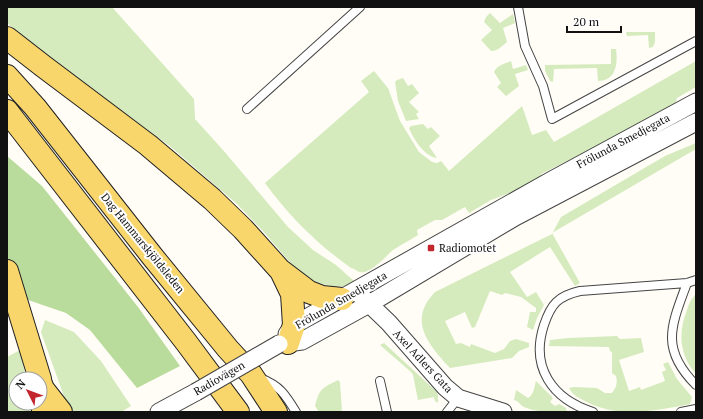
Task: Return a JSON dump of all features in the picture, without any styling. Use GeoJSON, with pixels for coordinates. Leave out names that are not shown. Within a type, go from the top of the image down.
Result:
{"type":"FeatureCollection","features":[{"type":"Feature","properties":{"kind":"main road"},"geometry":{"type":"LineString","coordinates":[[7,38],[136,136],[180,172],[243,228],[280,270],[309,292],[322,297],[349,295]]}},
{"type":"Feature","properties":{"kind":"main road","name":"Dag Hammarskjöldsleden"},"geometry":{"type":"LineString","coordinates":[[7,76],[35,107],[156,262],[228,349],[251,374],[276,412]]}},
{"type":"Feature","properties":{"kind":"main road"},"geometry":{"type":"LineString","coordinates":[[7,111],[186,342],[238,412]]}},
{"type":"Feature","properties":{"kind":"main road"},"geometry":{"type":"LineString","coordinates":[[280,270],[292,294],[287,337]]}},
{"type":"Feature","properties":{"kind":"main road"},"geometry":{"type":"LineString","coordinates":[[7,271],[37,371]]}},
{"type":"Feature","properties":{"kind":"main road"},"geometry":{"type":"LineString","coordinates":[[48,393],[61,412]]}},
{"type":"Feature","properties":{"kind":"street","name":"Frölunda Smedjegata"},"geometry":{"type":"LineString","coordinates":[[287,337],[349,295],[552,180],[696,102]]}},
{"type":"Feature","properties":{"kind":"street","name":"Frölunda Smedjegata"},"geometry":{"type":"LineString","coordinates":[[287,337],[302,341],[369,304],[516,217],[696,122]]}},
{"type":"Feature","properties":{"kind":"street","name":"Axel Adlers Gata"},"geometry":{"type":"LineString","coordinates":[[349,295],[369,304],[445,387],[458,398],[502,412]]}},
{"type":"Feature","properties":{"kind":"street","name":"Radiovägen"},"geometry":{"type":"LineString","coordinates":[[159,412],[287,337]]}},
{"type":"Feature","properties":{"kind":"lane"},"geometry":{"type":"LineString","coordinates":[[247,109],[360,7]]}},
{"type":"Feature","properties":{"kind":"lane"},"geometry":{"type":"LineString","coordinates":[[518,7],[525,46],[543,86],[552,119],[696,41]]}},
{"type":"Feature","properties":{"kind":"lane"},"geometry":{"type":"LineString","coordinates":[[593,412],[566,399],[557,391],[543,369],[539,359],[540,335],[553,304],[562,297],[580,291],[687,283],[696,280]]}},
{"type":"Feature","properties":{"kind":"lane"},"geometry":{"type":"LineString","coordinates":[[687,283],[672,329],[672,340],[674,350],[682,370],[696,385]]}},
{"type":"Feature","properties":{"kind":"lane"},"geometry":{"type":"LineString","coordinates":[[251,374],[272,382],[283,392],[296,412]]}},
{"type":"Feature","properties":{"kind":"lane"},"geometry":{"type":"LineString","coordinates":[[380,381],[387,412]]}},
{"type":"Feature","properties":{"kind":"lane"},"geometry":{"type":"LineString","coordinates":[[446,412],[458,398]]}},
{"type":"Feature","properties":{"kind":"lane"},"geometry":{"type":"LineString","coordinates":[[681,412],[696,409]]}},
{"type":"Feature","properties":{"kind":"green space"},"geometry":{"type":"Polygon","coordinates":[[[7,7],[112,7],[194,99],[195,119],[288,227],[313,250],[336,265],[354,281],[344,286],[335,287],[315,282],[300,274],[237,204],[171,147],[48,57],[7,23],[7,7]]]}},
{"type":"Feature","properties":{"kind":"green space"},"geometry":{"type":"Polygon","coordinates":[[[490,13],[500,23],[513,14],[515,23],[503,28],[507,42],[493,51],[491,51],[481,40],[492,30],[484,22],[490,13]]]}},
{"type":"Feature","properties":{"kind":"green space"},"geometry":{"type":"Polygon","coordinates":[[[626,32],[655,32],[655,42],[653,47],[649,48],[648,35],[627,36],[626,32]]]}},
{"type":"Feature","properties":{"kind":"green space"},"geometry":{"type":"Polygon","coordinates":[[[611,49],[616,49],[616,66],[612,75],[604,80],[598,81],[597,68],[554,69],[553,82],[550,81],[545,71],[545,65],[611,64],[611,49]]]}},
{"type":"Feature","properties":{"kind":"green space"},"geometry":{"type":"Polygon","coordinates":[[[511,61],[513,69],[526,65],[528,70],[515,74],[519,86],[506,96],[497,87],[501,83],[494,72],[499,66],[511,61]]]}},
{"type":"Feature","properties":{"kind":"green space"},"geometry":{"type":"Polygon","coordinates":[[[696,61],[696,87],[677,98],[675,105],[541,174],[543,179],[491,200],[469,213],[465,207],[442,220],[435,220],[417,230],[418,235],[393,250],[377,265],[365,272],[359,272],[351,268],[315,239],[284,207],[265,183],[369,92],[361,81],[374,71],[388,88],[400,121],[419,152],[432,162],[437,163],[441,161],[449,171],[522,106],[532,135],[546,130],[554,142],[696,61]]]}},
{"type":"Feature","properties":{"kind":"green space"},"geometry":{"type":"Polygon","coordinates":[[[403,78],[408,86],[412,84],[419,93],[409,102],[419,112],[416,114],[419,119],[406,121],[398,101],[395,82],[403,78]]]}},
{"type":"Feature","properties":{"kind":"green space"},"geometry":{"type":"Polygon","coordinates":[[[423,124],[428,129],[431,127],[440,136],[429,146],[437,158],[432,157],[424,151],[409,128],[411,126],[423,124]]]}},
{"type":"Feature","properties":{"kind":"green space"},"geometry":{"type":"Polygon","coordinates":[[[696,143],[696,149],[553,233],[561,217],[665,156],[696,143]]]}},
{"type":"Feature","properties":{"kind":"green space"},"geometry":{"type":"Polygon","coordinates":[[[7,156],[42,186],[138,307],[180,366],[137,388],[90,330],[66,313],[7,291],[7,156]]]}},
{"type":"Feature","properties":{"kind":"green space"},"geometry":{"type":"Polygon","coordinates":[[[552,233],[580,283],[575,286],[550,247],[510,272],[527,297],[536,292],[544,305],[533,330],[527,327],[530,312],[536,312],[536,308],[521,297],[505,293],[502,295],[490,291],[475,327],[472,328],[465,312],[445,321],[456,344],[461,343],[470,347],[471,344],[495,353],[504,349],[510,341],[516,339],[529,343],[529,347],[519,351],[512,358],[450,368],[429,341],[424,332],[422,323],[423,313],[427,303],[435,292],[552,233]]]}},
{"type":"Feature","properties":{"kind":"green space"},"geometry":{"type":"Polygon","coordinates":[[[696,294],[696,374],[686,359],[683,351],[681,335],[684,318],[691,299],[696,294]]]}},
{"type":"Feature","properties":{"kind":"green space"},"geometry":{"type":"Polygon","coordinates":[[[45,320],[74,332],[101,361],[131,406],[121,412],[74,412],[65,399],[41,332],[45,320]]]}},
{"type":"Feature","properties":{"kind":"green space"},"geometry":{"type":"Polygon","coordinates":[[[617,336],[620,339],[641,338],[644,352],[619,360],[629,391],[640,387],[641,390],[665,381],[662,372],[666,370],[663,364],[668,362],[677,379],[692,397],[690,404],[650,411],[636,412],[608,410],[595,406],[573,394],[569,388],[597,388],[605,393],[612,393],[616,387],[617,381],[616,376],[612,373],[612,352],[610,351],[609,347],[549,346],[550,340],[617,336]]]}},
{"type":"Feature","properties":{"kind":"green space"},"geometry":{"type":"Polygon","coordinates":[[[384,343],[437,392],[438,403],[435,401],[434,397],[418,400],[413,375],[380,345],[384,343]]]}},
{"type":"Feature","properties":{"kind":"green space"},"geometry":{"type":"Polygon","coordinates":[[[20,350],[24,371],[8,371],[8,411],[34,412],[7,412],[7,357],[20,350]]]}},
{"type":"Feature","properties":{"kind":"green space"},"geometry":{"type":"Polygon","coordinates":[[[338,380],[340,382],[342,412],[319,412],[315,406],[320,392],[325,387],[338,380]]]}},
{"type":"Feature","properties":{"kind":"green space"},"geometry":{"type":"Polygon","coordinates":[[[536,381],[553,398],[550,402],[555,406],[559,404],[566,408],[567,412],[545,412],[535,410],[524,407],[514,400],[516,390],[528,398],[532,395],[536,381]]]}},
{"type":"Feature","properties":{"kind":"place","name":"Radiomotet"},"geometry":{"type":"Point","coordinates":[431,248]}}]}
